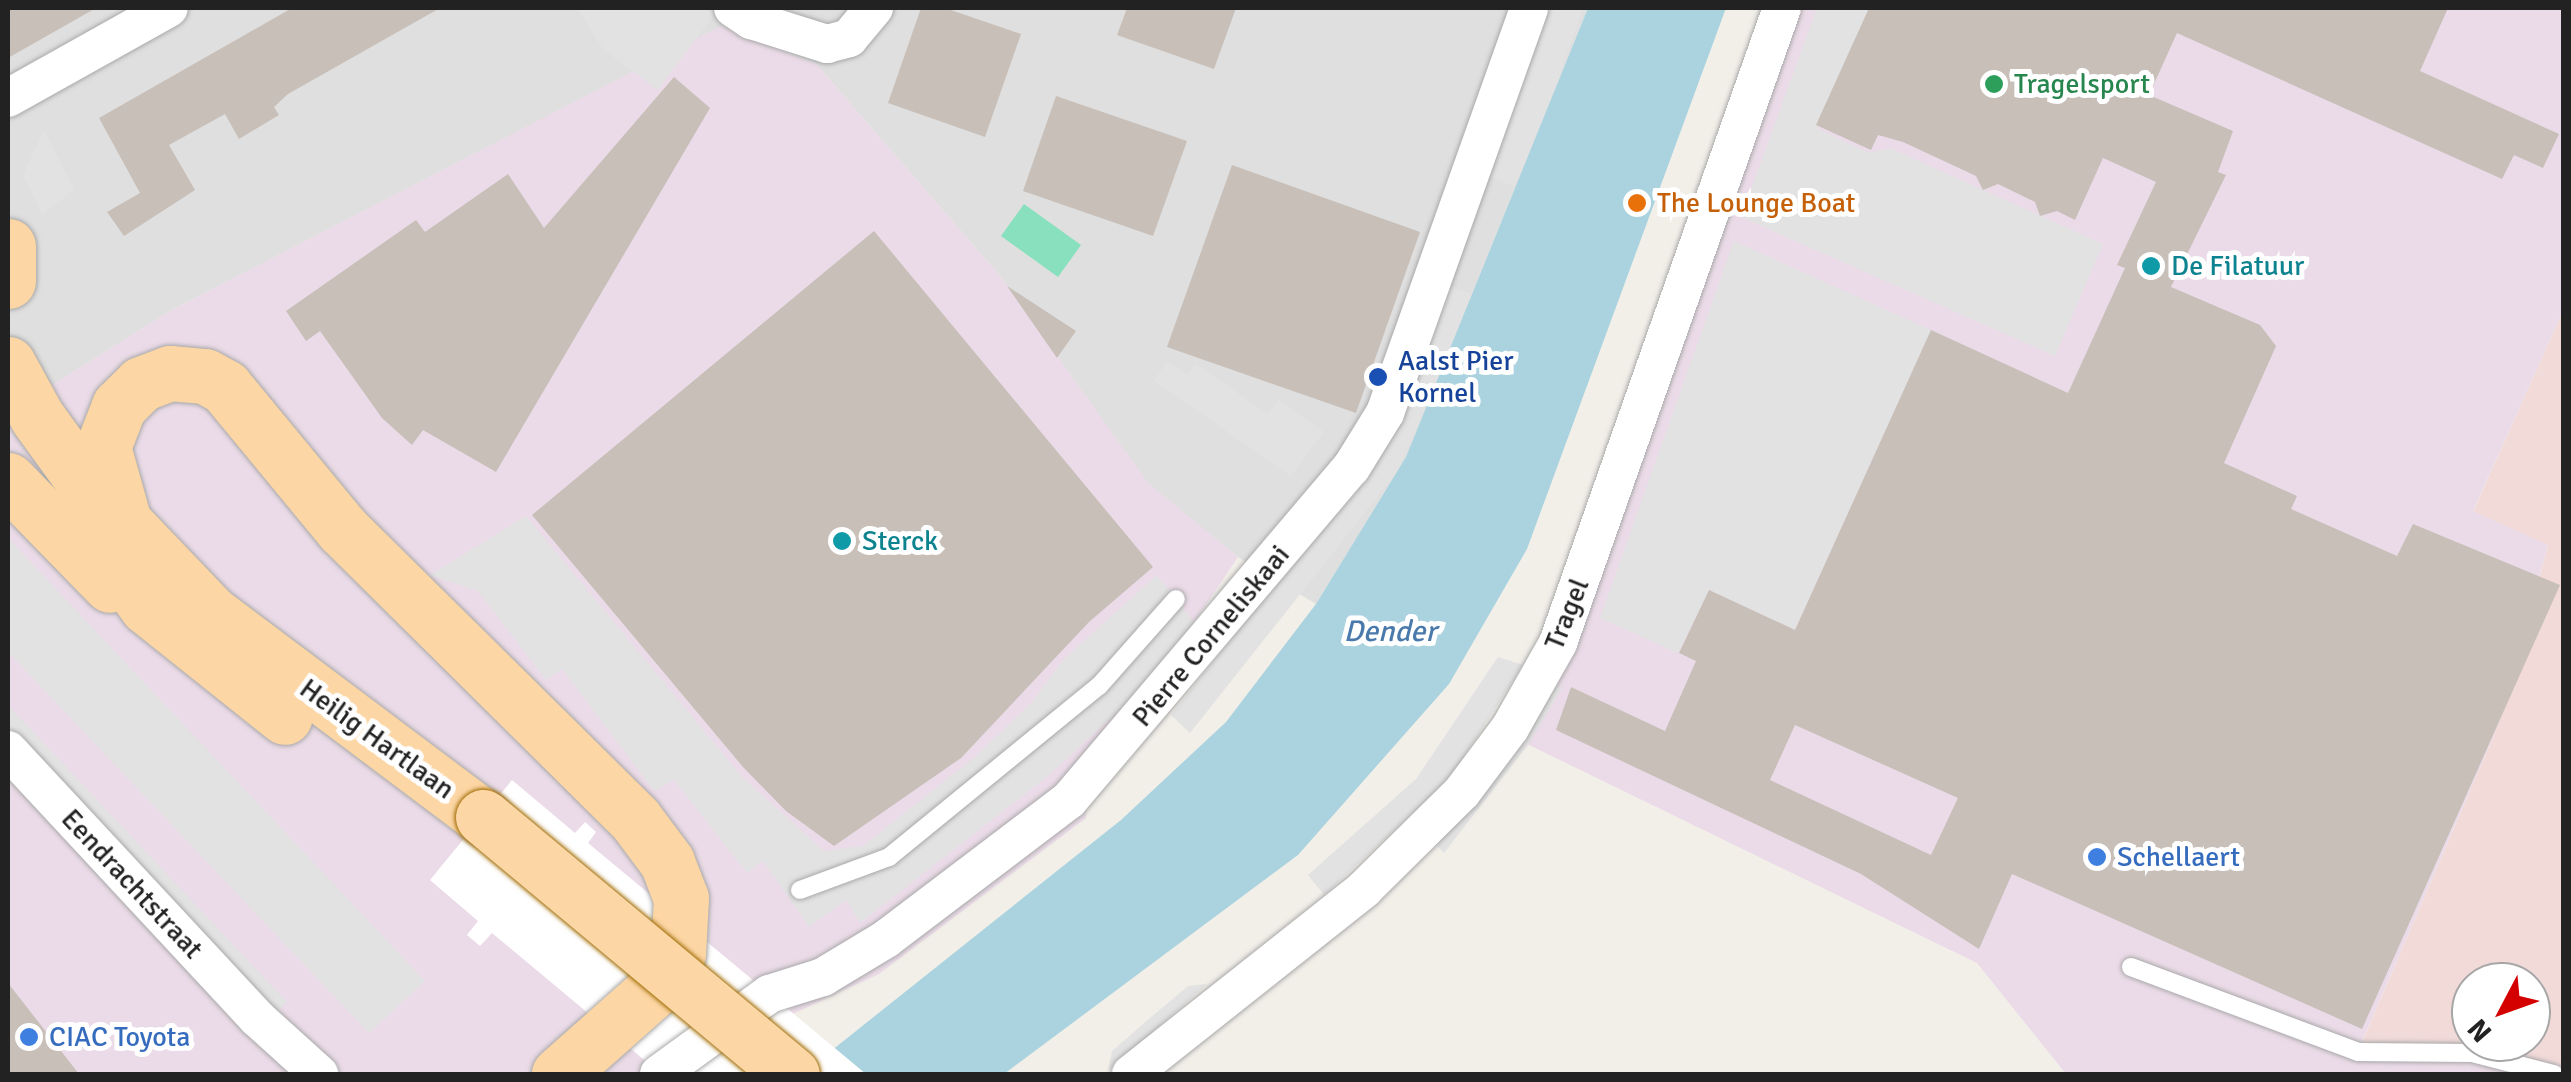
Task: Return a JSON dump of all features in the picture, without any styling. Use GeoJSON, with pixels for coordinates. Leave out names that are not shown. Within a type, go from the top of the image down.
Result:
{"type":"FeatureCollection","features":[{"type":"Feature","properties":{"kind":"main road"},"geometry":{"type":"LineString","coordinates":[[8,246],[8,281]]}},
{"type":"Feature","properties":{"kind":"main road","name":"Heilig Hartlaan"},"geometry":{"type":"LineString","coordinates":[[8,364],[37,417],[110,518],[124,522],[210,614],[471,831],[792,1074]]}},
{"type":"Feature","properties":{"kind":"main road"},"geometry":{"type":"LineString","coordinates":[[124,522],[103,447],[119,406],[141,384],[170,373],[188,372],[225,386],[343,530],[635,820],[667,862],[681,898],[678,953],[656,988],[559,1074]]}},
{"type":"Feature","properties":{"kind":"main road","name":"Heilig Hartlaan"},"geometry":{"type":"LineString","coordinates":[[8,417],[147,607],[206,659],[471,831],[734,1074]]}},
{"type":"Feature","properties":{"kind":"main road"},"geometry":{"type":"LineString","coordinates":[[8,480],[113,588],[147,607]]}},
{"type":"Feature","properties":{"kind":"street"},"geometry":{"type":"LineString","coordinates":[[10,101],[169,8]]}},
{"type":"Feature","properties":{"kind":"street"},"geometry":{"type":"LineString","coordinates":[[733,8],[751,20],[826,44],[854,34],[874,8]]}},
{"type":"Feature","properties":{"kind":"street","name":"Pierre Corneliskaai"},"geometry":{"type":"LineString","coordinates":[[659,1074],[768,994],[824,977],[886,939],[1069,800],[1340,481],[1386,413],[1529,8]]}},
{"type":"Feature","properties":{"kind":"street","name":"Tragel"},"geometry":{"type":"LineString","coordinates":[[1131,1074],[1364,889],[1462,792],[1510,728],[1558,643],[1782,8]]}},
{"type":"Feature","properties":{"kind":"street","name":"Eendrachtstraat"},"geometry":{"type":"LineString","coordinates":[[8,750],[256,1018],[319,1074]]}},
{"type":"Feature","properties":{"kind":"street","name":"Eendrachtstraat"},"geometry":{"type":"LineString","coordinates":[[256,1018],[289,1074]]}},
{"type":"Feature","properties":{"kind":"lane"},"geometry":{"type":"LineString","coordinates":[[800,890],[888,857],[1099,686],[1176,599]]}},
{"type":"Feature","properties":{"kind":"lane"},"geometry":{"type":"LineString","coordinates":[[2131,966],[2358,1052],[2472,1053],[2554,1074]]}},
{"type":"Feature","properties":{"kind":"shaded area"},"geometry":{"type":"Polygon","coordinates":[[[8,8],[1588,8],[1406,457],[1316,604],[1238,557],[1148,484],[1000,276],[816,64],[722,26],[170,311],[8,413],[8,8]]]}},
{"type":"Feature","properties":{"kind":"shaded area"},"geometry":{"type":"Polygon","coordinates":[[[577,8],[717,11],[658,90],[603,49],[577,8]]]}},
{"type":"Feature","properties":{"kind":"shaded area"},"geometry":{"type":"Polygon","coordinates":[[[1549,8],[1583,8],[1520,188],[1489,177],[1549,8]]]}},
{"type":"Feature","properties":{"kind":"shaded area"},"geometry":{"type":"Polygon","coordinates":[[[1766,8],[2563,8],[2563,311],[2473,511],[2548,545],[2497,728],[2358,1051],[2451,1053],[2451,1062],[2507,1062],[2554,1074],[2066,1074],[1977,963],[1527,744],[1766,8]]]}},
{"type":"Feature","properties":{"kind":"shaded area"},"geometry":{"type":"Polygon","coordinates":[[[1817,8],[1870,8],[1817,129],[1870,153],[1890,148],[2103,244],[2055,356],[1741,217],[1817,8]]]}},
{"type":"Feature","properties":{"kind":"shaded area"},"geometry":{"type":"Polygon","coordinates":[[[721,26],[816,64],[1000,276],[1148,483],[1238,557],[1088,781],[1086,818],[879,974],[784,1018],[703,1074],[8,1074],[8,413],[170,311],[721,26]]]}},
{"type":"Feature","properties":{"kind":"shaded area"},"geometry":{"type":"Polygon","coordinates":[[[44,130],[74,190],[42,214],[23,175],[44,130]]]}},
{"type":"Feature","properties":{"kind":"shaded area"},"geometry":{"type":"Polygon","coordinates":[[[1734,241],[1931,330],[1795,630],[1709,590],[1678,653],[1600,618],[1734,241]]]}},
{"type":"Feature","properties":{"kind":"shaded area"},"geometry":{"type":"Polygon","coordinates":[[[1449,286],[1475,295],[1397,472],[1190,733],[1171,715],[1395,433],[1449,286]]]}},
{"type":"Feature","properties":{"kind":"shaded area"},"geometry":{"type":"Polygon","coordinates":[[[2563,311],[2563,1074],[2451,1062],[2551,1062],[2551,962],[2451,962],[2451,1062],[2358,1052],[2497,728],[2548,546],[2473,512],[2563,311]]]}},
{"type":"Feature","properties":{"kind":"shaded area"},"geometry":{"type":"Polygon","coordinates":[[[1167,361],[1187,375],[1196,364],[1268,414],[1278,400],[1324,432],[1291,476],[1154,381],[1167,361]]]}},
{"type":"Feature","properties":{"kind":"shaded area"},"geometry":{"type":"Polygon","coordinates":[[[526,516],[743,778],[824,851],[863,846],[976,756],[1032,702],[1063,660],[1157,575],[1194,622],[1143,688],[1048,776],[860,923],[846,900],[809,927],[763,861],[747,873],[674,780],[654,791],[562,669],[546,680],[478,591],[430,575],[526,516]]]}},
{"type":"Feature","properties":{"kind":"shaded area"},"geometry":{"type":"Polygon","coordinates":[[[8,538],[425,981],[369,1033],[8,652],[8,538]]]}},
{"type":"Feature","properties":{"kind":"shaded area"},"geometry":{"type":"Polygon","coordinates":[[[1498,657],[1523,665],[1450,778],[1324,895],[1308,875],[1416,779],[1498,657]]]}},
{"type":"Feature","properties":{"kind":"shaded area"},"geometry":{"type":"Polygon","coordinates":[[[1553,683],[1562,688],[1528,745],[1444,853],[1437,846],[1553,683]]]}},
{"type":"Feature","properties":{"kind":"shaded area"},"geometry":{"type":"Polygon","coordinates":[[[8,705],[287,1002],[278,1011],[8,727],[8,705]]]}},
{"type":"Feature","properties":{"kind":"shaded area"},"geometry":{"type":"Polygon","coordinates":[[[1207,984],[1108,1071],[1112,1051],[1188,986],[1207,984]]]}},
{"type":"Feature","properties":{"kind":"green space"},"geometry":{"type":"Polygon","coordinates":[[[1024,204],[1081,245],[1058,277],[1001,236],[1024,204]]]}},
{"type":"Feature","properties":{"kind":"water","name":"Dender"},"geometry":{"type":"Polygon","coordinates":[[[1588,8],[1726,8],[1527,549],[1449,684],[1298,855],[1004,1074],[802,1074],[1121,820],[1226,722],[1316,604],[1406,457],[1588,8]]]}},
{"type":"Feature","properties":{"kind":"pier"},"geometry":{"type":"Polygon","coordinates":[[[512,780],[575,833],[585,822],[596,832],[588,843],[866,1074],[661,1074],[492,933],[480,946],[467,935],[478,921],[430,880],[512,780]]]}},
{"type":"Feature","properties":{"kind":"building"},"geometry":{"type":"Polygon","coordinates":[[[8,8],[96,8],[8,58],[8,8]]]}},
{"type":"Feature","properties":{"kind":"building"},"geometry":{"type":"Polygon","coordinates":[[[292,8],[440,8],[288,94],[274,107],[279,115],[239,139],[225,114],[169,145],[195,190],[124,236],[107,212],[140,193],[99,118],[292,8]]]}},
{"type":"Feature","properties":{"kind":"building"},"geometry":{"type":"Polygon","coordinates":[[[921,8],[945,8],[1021,34],[985,137],[888,103],[921,8]]]}},
{"type":"Feature","properties":{"kind":"building"},"geometry":{"type":"Polygon","coordinates":[[[1127,8],[1236,8],[1214,69],[1117,35],[1127,8]]]}},
{"type":"Feature","properties":{"kind":"building"},"geometry":{"type":"Polygon","coordinates":[[[1869,8],[2448,8],[2420,71],[2559,134],[2543,168],[2514,155],[2502,179],[2177,33],[2149,95],[2233,131],[2218,172],[2226,175],[2171,287],[2260,325],[2276,346],[2224,463],[2297,496],[2291,509],[2397,556],[2413,524],[2560,585],[2362,1029],[2012,874],[1979,949],[1861,874],[1556,730],[1571,687],[1665,731],[1696,661],[1679,653],[1709,590],[1795,630],[1931,330],[2068,393],[2125,268],[2117,265],[2156,182],[2103,158],[2075,220],[2057,211],[2040,216],[2035,202],[1998,184],[1983,190],[1976,176],[1903,142],[1878,135],[1871,150],[1816,125],[1869,8]],[[1795,725],[1770,780],[1931,855],[1958,798],[1795,725]]]}},
{"type":"Feature","properties":{"kind":"building"},"geometry":{"type":"Polygon","coordinates":[[[674,77],[710,108],[496,472],[423,430],[412,445],[382,418],[320,331],[306,341],[286,311],[416,220],[425,232],[508,174],[544,228],[674,77]]]}},
{"type":"Feature","properties":{"kind":"building"},"geometry":{"type":"Polygon","coordinates":[[[1056,96],[1187,141],[1153,236],[1023,191],[1056,96]]]}},
{"type":"Feature","properties":{"kind":"building"},"geometry":{"type":"Polygon","coordinates":[[[1232,165],[1420,232],[1356,413],[1167,347],[1232,165]]]}},
{"type":"Feature","properties":{"kind":"building","name":"Sterck"},"geometry":{"type":"Polygon","coordinates":[[[874,231],[1153,567],[1089,622],[961,758],[834,846],[786,811],[743,767],[532,515],[874,231]]]}},
{"type":"Feature","properties":{"kind":"building"},"geometry":{"type":"Polygon","coordinates":[[[1007,286],[1076,331],[1057,358],[1007,286]]]}},
{"type":"Feature","properties":{"kind":"building","name":"CIAC Toyota"},"geometry":{"type":"Polygon","coordinates":[[[8,983],[79,1074],[8,1074],[8,983]]]}},
{"type":"Feature","properties":{"kind":"place","name":"Tragelsport"},"geometry":{"type":"Point","coordinates":[1994,84]}},
{"type":"Feature","properties":{"kind":"place","name":"The Lounge Boat"},"geometry":{"type":"Point","coordinates":[1637,203]}},
{"type":"Feature","properties":{"kind":"place","name":"De Filatuur"},"geometry":{"type":"Point","coordinates":[2151,266]}},
{"type":"Feature","properties":{"kind":"place","name":"Aalst Pier Kornel"},"geometry":{"type":"Point","coordinates":[1378,377]}},
{"type":"Feature","properties":{"kind":"place","name":"Sterck"},"geometry":{"type":"Point","coordinates":[842,541]}},
{"type":"Feature","properties":{"kind":"place","name":"Schellaert"},"geometry":{"type":"Point","coordinates":[2097,857]}},
{"type":"Feature","properties":{"kind":"place","name":"CIAC Toyota"},"geometry":{"type":"Point","coordinates":[29,1037]}}]}
